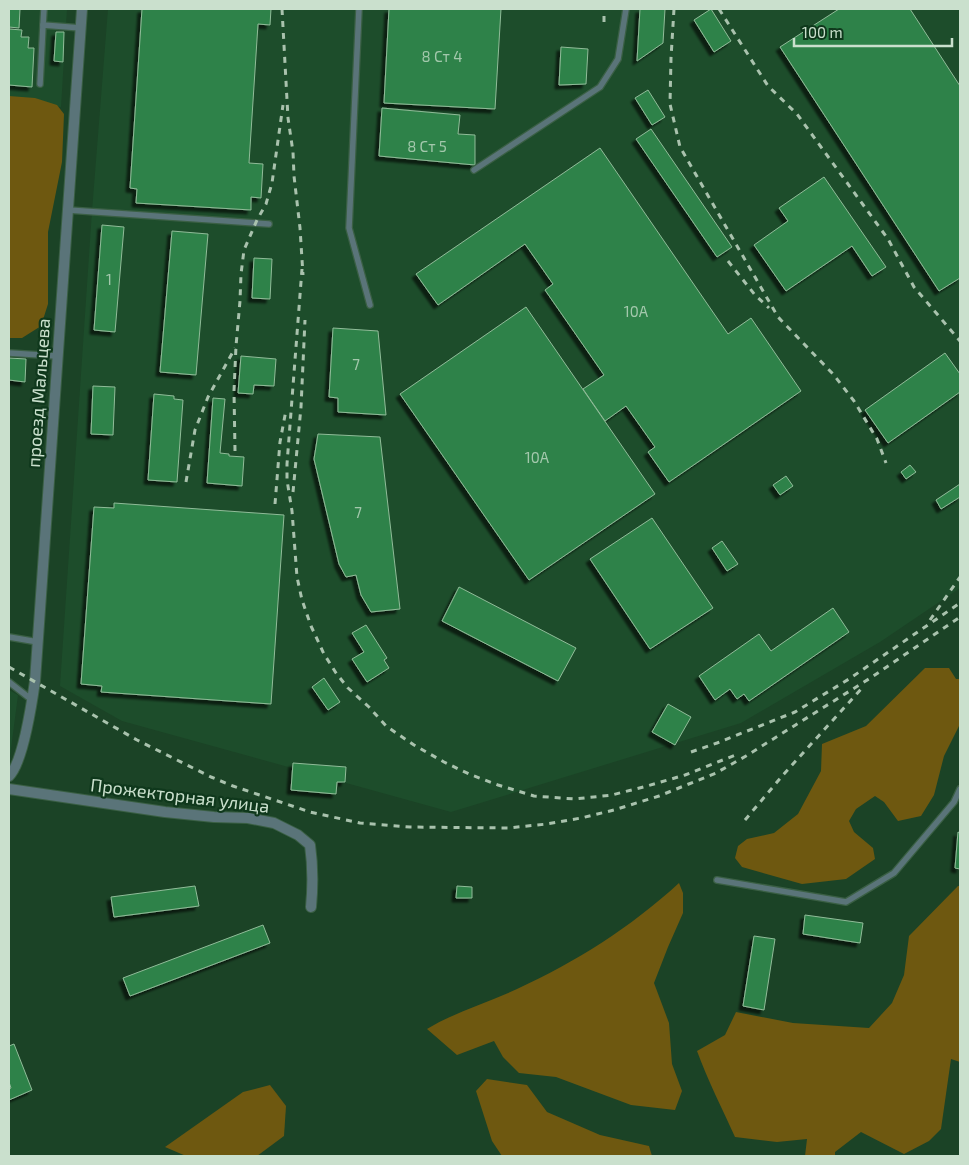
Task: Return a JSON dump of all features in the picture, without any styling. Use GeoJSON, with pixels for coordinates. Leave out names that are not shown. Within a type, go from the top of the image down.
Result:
{"type":"FeatureCollection","features":[{"type":"Feature","properties":{"kind":"street","name":"проезд Мальцева"},"geometry":{"type":"LineString","coordinates":[[9,776],[19,755],[32,700],[38,642],[82,9]]}},
{"type":"Feature","properties":{"kind":"street","name":"Прожекторная улица"},"geometry":{"type":"LineString","coordinates":[[9,789],[165,812],[248,818],[274,824],[298,835],[310,845],[313,879],[311,907]]}},
{"type":"Feature","properties":{"kind":"lane"},"geometry":{"type":"LineString","coordinates":[[40,84],[44,9]]}},
{"type":"Feature","properties":{"kind":"lane"},"geometry":{"type":"LineString","coordinates":[[359,9],[349,228],[370,305]]}},
{"type":"Feature","properties":{"kind":"lane"},"geometry":{"type":"LineString","coordinates":[[474,170],[600,87],[618,59],[626,9]]}},
{"type":"Feature","properties":{"kind":"lane"},"geometry":{"type":"LineString","coordinates":[[43,25],[81,28]]}},
{"type":"Feature","properties":{"kind":"lane"},"geometry":{"type":"LineString","coordinates":[[68,210],[269,224]]}},
{"type":"Feature","properties":{"kind":"lane"},"geometry":{"type":"LineString","coordinates":[[9,353],[57,356]]}},
{"type":"Feature","properties":{"kind":"lane"},"geometry":{"type":"LineString","coordinates":[[9,637],[38,642]]}},
{"type":"Feature","properties":{"kind":"lane"},"geometry":{"type":"LineString","coordinates":[[9,682],[32,700]]}},
{"type":"Feature","properties":{"kind":"lane"},"geometry":{"type":"LineString","coordinates":[[717,880],[846,902],[894,873],[954,802],[960,789]]}},
{"type":"Feature","properties":{"kind":"shaded area"},"geometry":{"type":"Polygon","coordinates":[[[9,9],[67,9],[61,107],[9,103],[9,9]]]}},
{"type":"Feature","properties":{"kind":"shaded area"},"geometry":{"type":"Polygon","coordinates":[[[108,9],[960,9],[960,588],[880,642],[741,723],[451,812],[122,721],[60,686],[92,211],[108,9]]]}},
{"type":"Feature","properties":{"kind":"shaded area"},"geometry":{"type":"Polygon","coordinates":[[[9,96],[35,98],[57,105],[64,114],[62,162],[48,232],[48,304],[41,326],[22,338],[9,338],[9,96]]]}},
{"type":"Feature","properties":{"kind":"shaded area"},"geometry":{"type":"Polygon","coordinates":[[[925,668],[949,668],[956,679],[960,679],[960,724],[944,756],[934,795],[921,816],[898,821],[884,802],[875,796],[856,809],[849,821],[854,832],[873,848],[875,859],[846,879],[802,884],[742,867],[735,858],[738,846],[747,839],[774,833],[798,814],[821,771],[822,744],[866,726],[925,668]]]}},
{"type":"Feature","properties":{"kind":"shaded area"},"geometry":{"type":"Polygon","coordinates":[[[9,690],[18,695],[9,764],[9,690]]]}},
{"type":"Feature","properties":{"kind":"shaded area"},"geometry":{"type":"Polygon","coordinates":[[[679,883],[683,893],[683,913],[654,983],[669,1023],[672,1064],[682,1091],[675,1110],[631,1105],[556,1077],[519,1073],[503,1057],[494,1041],[457,1055],[427,1029],[517,989],[582,955],[622,929],[679,883]]]}},
{"type":"Feature","properties":{"kind":"shaded area"},"geometry":{"type":"Polygon","coordinates":[[[960,886],[960,1062],[951,1059],[941,1129],[929,1141],[904,1154],[861,1132],[835,1152],[835,1156],[805,1156],[807,1139],[777,1142],[735,1137],[697,1051],[725,1035],[736,1012],[793,1023],[869,1028],[892,1003],[904,975],[909,936],[960,886]]]}},
{"type":"Feature","properties":{"kind":"shaded area"},"geometry":{"type":"Polygon","coordinates":[[[487,1079],[527,1085],[547,1112],[600,1135],[649,1146],[652,1156],[502,1156],[492,1141],[476,1091],[487,1079]]]}},
{"type":"Feature","properties":{"kind":"shaded area"},"geometry":{"type":"Polygon","coordinates":[[[270,1085],[286,1106],[284,1136],[257,1156],[186,1156],[165,1147],[243,1092],[270,1085]]]}},
{"type":"Feature","properties":{"kind":"building"},"geometry":{"type":"Polygon","coordinates":[[[9,9],[20,9],[19,28],[9,27],[9,9]]]}},
{"type":"Feature","properties":{"kind":"building"},"geometry":{"type":"Polygon","coordinates":[[[142,9],[271,9],[270,25],[258,24],[249,163],[263,164],[261,198],[251,197],[251,210],[136,203],[137,189],[130,188],[142,9]]]}},
{"type":"Feature","properties":{"kind":"building"},"geometry":{"type":"Polygon","coordinates":[[[389,9],[501,9],[495,109],[384,103],[389,9]]]}},
{"type":"Feature","properties":{"kind":"building"},"geometry":{"type":"Polygon","coordinates":[[[640,9],[665,9],[663,43],[637,61],[640,9]]]}},
{"type":"Feature","properties":{"kind":"building"},"geometry":{"type":"Polygon","coordinates":[[[711,9],[731,41],[714,52],[694,20],[711,9]]]}},
{"type":"Feature","properties":{"kind":"building"},"geometry":{"type":"Polygon","coordinates":[[[839,9],[910,9],[960,86],[960,278],[939,291],[780,47],[839,9]]]}},
{"type":"Feature","properties":{"kind":"building"},"geometry":{"type":"Polygon","coordinates":[[[9,29],[22,30],[21,37],[29,37],[28,48],[34,48],[32,87],[9,85],[9,29]]]}},
{"type":"Feature","properties":{"kind":"building"},"geometry":{"type":"Polygon","coordinates":[[[56,32],[64,32],[63,62],[54,61],[56,32]]]}},
{"type":"Feature","properties":{"kind":"building"},"geometry":{"type":"Polygon","coordinates":[[[561,47],[588,49],[586,84],[559,85],[561,47]]]}},
{"type":"Feature","properties":{"kind":"building"},"geometry":{"type":"Polygon","coordinates":[[[648,90],[665,117],[652,125],[635,98],[648,90]]]}},
{"type":"Feature","properties":{"kind":"building"},"geometry":{"type":"Polygon","coordinates":[[[382,108],[460,115],[458,134],[475,135],[475,165],[379,156],[382,108]]]}},
{"type":"Feature","properties":{"kind":"building"},"geometry":{"type":"Polygon","coordinates":[[[651,129],[732,247],[717,257],[636,139],[651,129]]]}},
{"type":"Feature","properties":{"kind":"building"},"geometry":{"type":"Polygon","coordinates":[[[600,148],[728,334],[751,318],[801,391],[669,482],[648,452],[655,447],[626,406],[605,421],[583,389],[604,375],[545,290],[553,284],[525,244],[438,305],[416,274],[600,148]]]}},
{"type":"Feature","properties":{"kind":"building"},"geometry":{"type":"Polygon","coordinates":[[[824,177],[886,267],[872,276],[852,246],[786,291],[754,245],[788,221],[779,208],[824,177]]]}},
{"type":"Feature","properties":{"kind":"building"},"geometry":{"type":"Polygon","coordinates":[[[102,225],[124,227],[115,332],[94,330],[102,225]]]}},
{"type":"Feature","properties":{"kind":"building"},"geometry":{"type":"Polygon","coordinates":[[[172,231],[208,234],[196,375],[160,372],[172,231]]]}},
{"type":"Feature","properties":{"kind":"building"},"geometry":{"type":"Polygon","coordinates":[[[254,258],[272,259],[270,299],[252,298],[254,258]]]}},
{"type":"Feature","properties":{"kind":"building"},"geometry":{"type":"Polygon","coordinates":[[[526,307],[655,494],[529,580],[400,394],[526,307]]]}},
{"type":"Feature","properties":{"kind":"building"},"geometry":{"type":"Polygon","coordinates":[[[333,328],[378,331],[386,415],[338,412],[338,398],[329,397],[333,328]]]}},
{"type":"Feature","properties":{"kind":"building"},"geometry":{"type":"Polygon","coordinates":[[[945,353],[960,374],[960,392],[888,443],[865,410],[945,353]]]}},
{"type":"Feature","properties":{"kind":"building"},"geometry":{"type":"Polygon","coordinates":[[[241,356],[276,359],[274,386],[254,385],[253,394],[238,393],[241,356]]]}},
{"type":"Feature","properties":{"kind":"building"},"geometry":{"type":"Polygon","coordinates":[[[9,358],[26,359],[25,382],[9,380],[9,358]]]}},
{"type":"Feature","properties":{"kind":"building"},"geometry":{"type":"Polygon","coordinates":[[[93,386],[115,387],[113,435],[91,434],[93,386]]]}},
{"type":"Feature","properties":{"kind":"building"},"geometry":{"type":"Polygon","coordinates":[[[154,394],[174,396],[174,399],[183,400],[177,482],[148,480],[154,394]]]}},
{"type":"Feature","properties":{"kind":"building"},"geometry":{"type":"Polygon","coordinates":[[[213,398],[225,399],[220,453],[244,457],[242,486],[207,483],[213,398]]]}},
{"type":"Feature","properties":{"kind":"building"},"geometry":{"type":"Polygon","coordinates":[[[318,434],[380,437],[400,609],[371,612],[361,595],[356,575],[346,577],[339,564],[314,459],[318,434]]]}},
{"type":"Feature","properties":{"kind":"building"},"geometry":{"type":"Polygon","coordinates":[[[910,465],[916,472],[906,479],[901,472],[910,465]]]}},
{"type":"Feature","properties":{"kind":"building"},"geometry":{"type":"Polygon","coordinates":[[[786,476],[793,486],[780,495],[773,485],[786,476]]]}},
{"type":"Feature","properties":{"kind":"building"},"geometry":{"type":"Polygon","coordinates":[[[960,484],[960,497],[941,509],[936,500],[960,484]]]}},
{"type":"Feature","properties":{"kind":"building"},"geometry":{"type":"Polygon","coordinates":[[[114,503],[284,515],[271,704],[101,692],[102,686],[81,684],[94,507],[114,508],[114,503]]]}},
{"type":"Feature","properties":{"kind":"building"},"geometry":{"type":"Polygon","coordinates":[[[652,518],[713,608],[650,649],[590,559],[652,518]]]}},
{"type":"Feature","properties":{"kind":"building"},"geometry":{"type":"Polygon","coordinates":[[[722,541],[738,564],[727,571],[712,548],[722,541]]]}},
{"type":"Feature","properties":{"kind":"building"},"geometry":{"type":"Polygon","coordinates":[[[459,587],[576,648],[558,681],[442,621],[459,587]]]}},
{"type":"Feature","properties":{"kind":"building"},"geometry":{"type":"Polygon","coordinates":[[[833,608],[849,632],[749,701],[744,694],[737,699],[730,689],[715,700],[699,676],[759,634],[771,651],[833,608]]]}},
{"type":"Feature","properties":{"kind":"building"},"geometry":{"type":"Polygon","coordinates":[[[366,625],[387,658],[384,660],[389,668],[367,682],[352,659],[364,652],[352,633],[366,625]]]}},
{"type":"Feature","properties":{"kind":"building"},"geometry":{"type":"Polygon","coordinates":[[[324,678],[340,702],[328,710],[312,687],[324,678]]]}},
{"type":"Feature","properties":{"kind":"building"},"geometry":{"type":"Polygon","coordinates":[[[668,704],[691,717],[675,745],[652,732],[668,704]]]}},
{"type":"Feature","properties":{"kind":"building"},"geometry":{"type":"Polygon","coordinates":[[[293,763],[346,767],[345,782],[337,782],[336,794],[291,790],[293,763]]]}},
{"type":"Feature","properties":{"kind":"building"},"geometry":{"type":"Polygon","coordinates":[[[958,832],[960,833],[960,869],[955,868],[958,832]]]}},
{"type":"Feature","properties":{"kind":"building"},"geometry":{"type":"Polygon","coordinates":[[[195,886],[199,906],[114,917],[111,897],[195,886]]]}},
{"type":"Feature","properties":{"kind":"building"},"geometry":{"type":"Polygon","coordinates":[[[457,886],[472,887],[472,898],[456,898],[457,886]]]}},
{"type":"Feature","properties":{"kind":"building"},"geometry":{"type":"Polygon","coordinates":[[[805,915],[863,923],[860,943],[803,934],[805,915]]]}},
{"type":"Feature","properties":{"kind":"building"},"geometry":{"type":"Polygon","coordinates":[[[263,925],[270,943],[130,996],[123,978],[263,925]]]}},
{"type":"Feature","properties":{"kind":"building"},"geometry":{"type":"Polygon","coordinates":[[[754,936],[775,939],[764,1010],[743,1006],[754,936]]]}},
{"type":"Feature","properties":{"kind":"building"},"geometry":{"type":"Polygon","coordinates":[[[14,1044],[32,1090],[9,1100],[9,1089],[11,1088],[9,1082],[9,1046],[14,1044]]]}},
{"type":"Feature","properties":{"kind":"railway"},"geometry":{"type":"LineString","coordinates":[[282,9],[288,118],[293,152],[303,275]]}},
{"type":"Feature","properties":{"kind":"railway"},"geometry":{"type":"LineString","coordinates":[[604,9],[604,22]]}},
{"type":"Feature","properties":{"kind":"railway"},"geometry":{"type":"LineString","coordinates":[[674,9],[670,104],[680,147],[778,317],[833,374],[854,401],[877,439],[886,463]]}},
{"type":"Feature","properties":{"kind":"railway"},"geometry":{"type":"LineString","coordinates":[[719,9],[768,86],[797,114],[888,239],[914,287],[960,341]]}},
{"type":"Feature","properties":{"kind":"railway"},"geometry":{"type":"LineString","coordinates":[[235,451],[234,391],[236,346],[244,250],[266,204],[272,183],[283,105]]}},
{"type":"Feature","properties":{"kind":"railway"},"geometry":{"type":"LineString","coordinates":[[728,261],[755,295],[769,308]]}},
{"type":"Feature","properties":{"kind":"railway"},"geometry":{"type":"LineString","coordinates":[[302,269],[287,464],[297,577],[302,600],[311,626],[324,654],[348,688],[386,726],[414,745],[469,774],[534,796],[575,799],[612,795],[685,775],[738,754]]}},
{"type":"Feature","properties":{"kind":"railway"},"geometry":{"type":"LineString","coordinates":[[293,492],[301,407],[305,320]]}},
{"type":"Feature","properties":{"kind":"railway"},"geometry":{"type":"LineString","coordinates":[[186,482],[195,430],[208,397],[235,348]]}},
{"type":"Feature","properties":{"kind":"railway"},"geometry":{"type":"LineString","coordinates":[[275,504],[280,442],[286,410]]}},
{"type":"Feature","properties":{"kind":"railway"},"geometry":{"type":"LineString","coordinates":[[930,620],[960,577]]}},
{"type":"Feature","properties":{"kind":"railway"},"geometry":{"type":"LineString","coordinates":[[691,752],[795,712],[849,679],[960,603]]}},
{"type":"Feature","properties":{"kind":"railway"},"geometry":{"type":"LineString","coordinates":[[9,667],[137,740],[211,777],[310,812],[360,823],[410,827],[508,828],[547,824],[614,810],[659,796],[716,773],[872,677],[960,617]]}},
{"type":"Feature","properties":{"kind":"railway"},"geometry":{"type":"LineString","coordinates":[[745,820],[863,687]]}}]}
